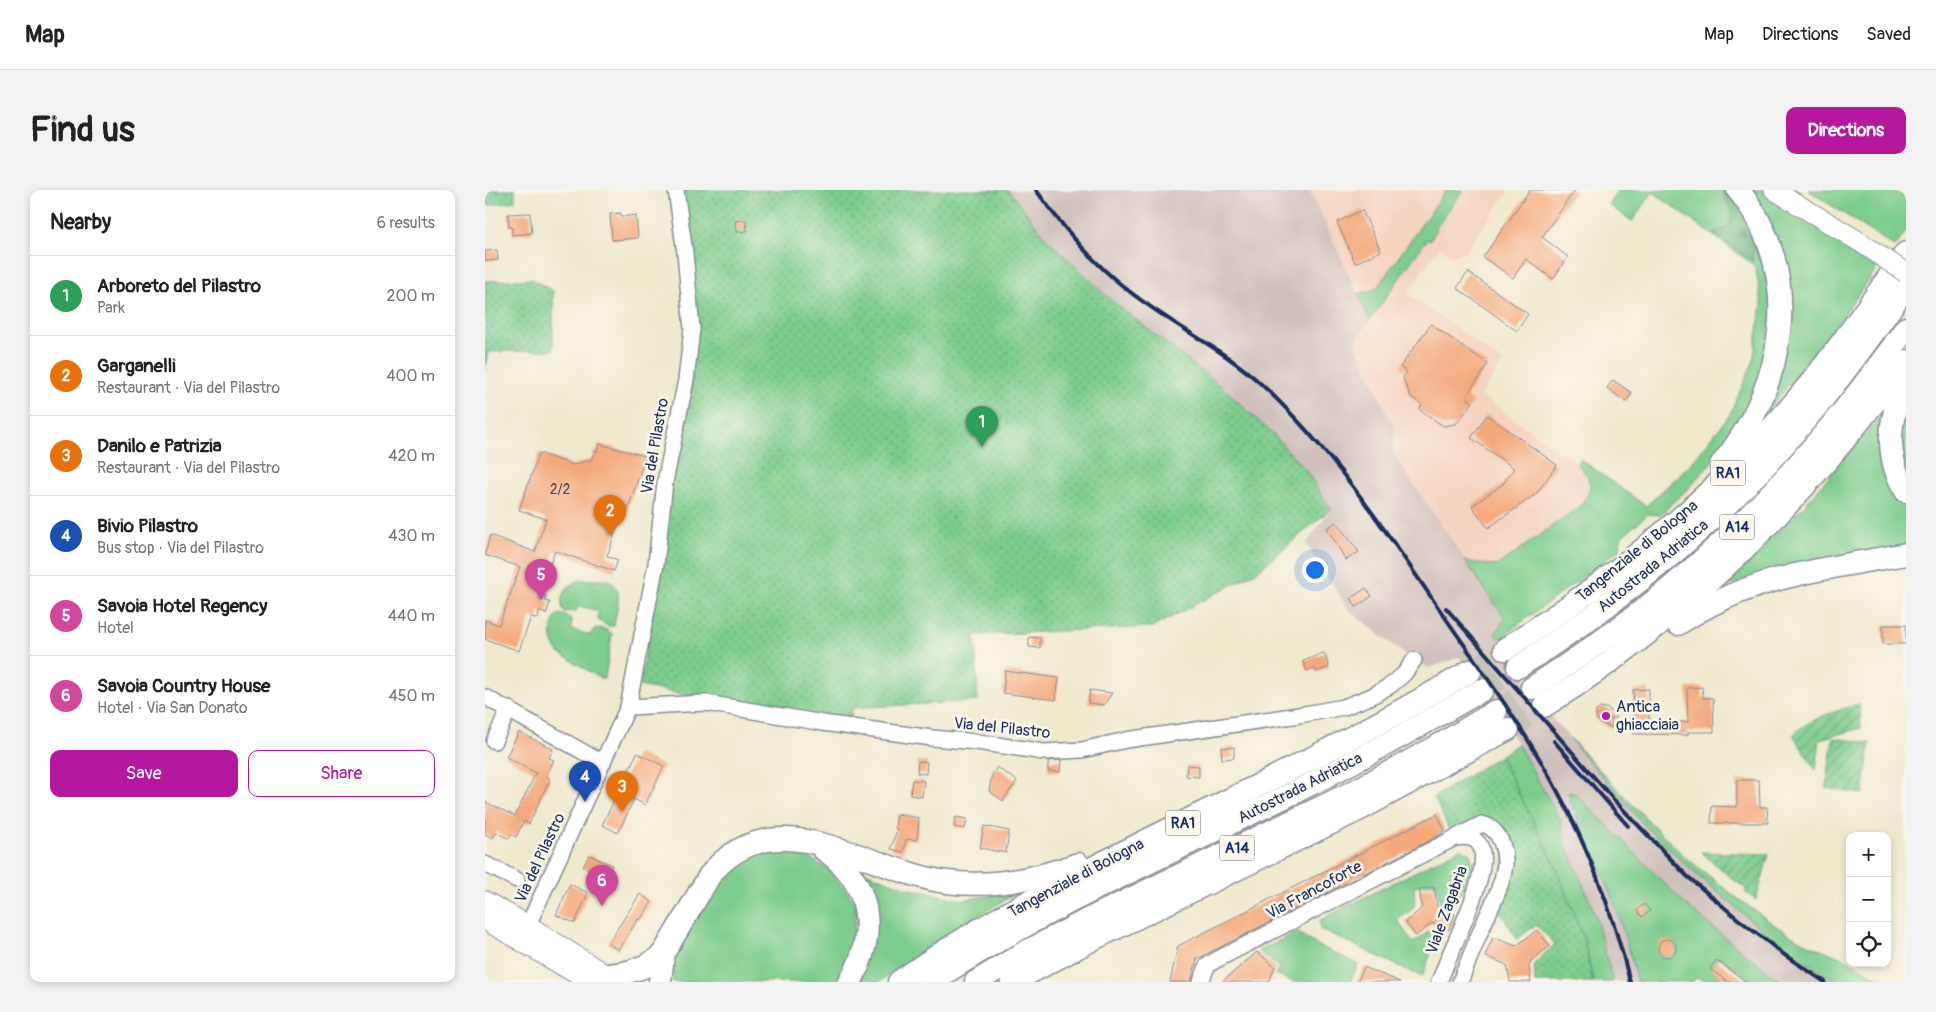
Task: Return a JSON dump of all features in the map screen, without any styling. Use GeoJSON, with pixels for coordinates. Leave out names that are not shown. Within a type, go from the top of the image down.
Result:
{"type":"FeatureCollection","features":[{"type":"Feature","properties":{"kind":"highway"},"geometry":{"type":"LineString","coordinates":[[1602,581],[1697,492],[1723,462],[1749,424],[1768,383],[1781,322],[1781,288],[1776,262],[1768,237],[1738,190]]}},
{"type":"Feature","properties":{"kind":"highway","name":"Tangenziale di Bologna"},"geometry":{"type":"LineString","coordinates":[[1512,658],[1602,581],[1680,518],[1715,486],[1766,434],[1798,398],[1853,328],[1906,253]]}},
{"type":"Feature","properties":{"kind":"highway","name":"Autostrada Adriatica"},"geometry":{"type":"LineString","coordinates":[[1512,658],[1613,600],[1697,533],[1783,446],[1813,412],[1906,286]]}},
{"type":"Feature","properties":{"kind":"highway","name":"Autostrada Adriatica"},"geometry":{"type":"LineString","coordinates":[[1543,698],[1586,652],[1681,579],[1747,518],[1792,472],[1831,427],[1906,328]]}},
{"type":"Feature","properties":{"kind":"highway"},"geometry":{"type":"LineString","coordinates":[[1543,698],[1604,666],[1656,626],[1731,562],[1809,481],[1854,428],[1906,361]]}},
{"type":"Feature","properties":{"kind":"highway"},"geometry":{"type":"LineString","coordinates":[[1906,383],[1893,415],[1891,446],[1893,462],[1906,490]]}},
{"type":"Feature","properties":{"kind":"highway"},"geometry":{"type":"LineString","coordinates":[[1543,698],[1603,673],[1701,609],[1731,595],[1767,581],[1796,574],[1906,554]]}},
{"type":"Feature","properties":{"kind":"highway","name":"Tangenziale di Bologna"},"geometry":{"type":"LineString","coordinates":[[899,982],[1001,918],[1072,878],[1336,746],[1470,671]]}},
{"type":"Feature","properties":{"kind":"highway","name":"Autostrada Adriatica"},"geometry":{"type":"LineString","coordinates":[[931,982],[1009,934],[1067,903],[1343,767],[1482,690]]}},
{"type":"Feature","properties":{"kind":"highway","name":"Autostrada Adriatica"},"geometry":{"type":"LineString","coordinates":[[977,982],[1024,953],[1087,920],[1355,791],[1445,742],[1502,720],[1362,808],[1095,938],[1012,982]]}},
{"type":"Feature","properties":{"kind":"highway"},"geometry":{"type":"LineString","coordinates":[[637,982],[658,970],[710,875],[727,856],[751,843],[769,839],[801,840],[843,851],[927,878],[954,883],[985,884],[1018,881],[1063,869],[1175,827]]}},
{"type":"Feature","properties":{"kind":"highway"},"geometry":{"type":"LineString","coordinates":[[816,844],[834,856],[845,867],[854,879],[865,907],[868,922],[866,939],[850,982]]}},
{"type":"Feature","properties":{"kind":"highway"},"geometry":{"type":"LineString","coordinates":[[605,980],[632,972],[658,970]]}},
{"type":"Feature","properties":{"kind":"main road"},"geometry":{"type":"LineString","coordinates":[[1774,190],[1860,242],[1906,273]]}},
{"type":"Feature","properties":{"kind":"main road"},"geometry":{"type":"LineString","coordinates":[[1796,190],[1860,242]]}},
{"type":"Feature","properties":{"kind":"main road"},"geometry":{"type":"LineString","coordinates":[[485,901],[525,932],[605,980]]}},
{"type":"Feature","properties":{"kind":"main road"},"geometry":{"type":"LineString","coordinates":[[485,920],[525,932]]}},
{"type":"Feature","properties":{"kind":"street","name":"Via del Pilastro"},"geometry":{"type":"LineString","coordinates":[[525,932],[628,708],[656,564],[665,482],[685,380],[691,337],[685,253],[676,190]]}},
{"type":"Feature","properties":{"kind":"street","name":"Via del Pilastro"},"geometry":{"type":"LineString","coordinates":[[628,708],[706,704],[832,724],[1044,752],[1082,750],[1126,740],[1344,707],[1391,685],[1404,674],[1414,660]]}},
{"type":"Feature","properties":{"kind":"street"},"geometry":{"type":"LineString","coordinates":[[485,697],[603,763]]}},
{"type":"Feature","properties":{"kind":"street"},"geometry":{"type":"LineString","coordinates":[[494,741],[509,709]]}},
{"type":"Feature","properties":{"kind":"street"},"geometry":{"type":"LineString","coordinates":[[1454,838],[1481,824],[1490,826],[1502,844],[1505,865],[1496,897],[1460,982]]}},
{"type":"Feature","properties":{"kind":"street","name":"Viale Zagabria"},"geometry":{"type":"LineString","coordinates":[[1439,982],[1477,889],[1482,872],[1483,858],[1478,843],[1464,836],[1454,838]]}},
{"type":"Feature","properties":{"kind":"street","name":"Via Francoforte"},"geometry":{"type":"LineString","coordinates":[[1201,982],[1207,966],[1216,960],[1454,838]]}},
{"type":"Feature","properties":{"kind":"street"},"geometry":{"type":"LineString","coordinates":[[485,864],[517,880]]}},
{"type":"Feature","properties":{"kind":"shaded area"},"geometry":{"type":"Polygon","coordinates":[[[1008,190],[1310,190],[1370,320],[1355,343],[1395,429],[1393,454],[1505,618],[1495,634],[1554,720],[1621,793],[1685,857],[1733,895],[1776,926],[1803,942],[1846,959],[1846,967],[1860,967],[1885,982],[1755,982],[1719,957],[1660,982],[1593,982],[1584,939],[1500,756],[1518,744],[1460,657],[1429,668],[1408,657],[1350,611],[1306,544],[1331,509],[1306,471],[1276,437],[1223,387],[1113,302],[1047,239],[1008,190]]]}},
{"type":"Feature","properties":{"kind":"shaded area"},"geometry":{"type":"Polygon","coordinates":[[[1310,190],[1509,190],[1466,251],[1452,256],[1440,247],[1407,293],[1503,362],[1480,395],[1577,464],[1589,479],[1588,496],[1581,504],[1497,566],[1465,561],[1393,454],[1395,429],[1355,342],[1369,320],[1310,190]]]}},
{"type":"Feature","properties":{"kind":"green space"},"geometry":{"type":"Polygon","coordinates":[[[485,190],[515,190],[515,201],[485,206],[485,190]]]}},
{"type":"Feature","properties":{"kind":"green space"},"geometry":{"type":"Polygon","coordinates":[[[682,190],[1008,190],[1047,239],[1113,302],[1222,387],[1276,437],[1306,471],[1331,509],[1256,572],[1153,627],[975,635],[978,701],[852,708],[851,721],[695,697],[640,686],[671,485],[692,378],[682,190]]]}},
{"type":"Feature","properties":{"kind":"green space"},"geometry":{"type":"Polygon","coordinates":[[[1446,190],[1463,190],[1435,229],[1436,231],[1430,240],[1427,239],[1370,320],[1358,294],[1376,289],[1446,190]]]}},
{"type":"Feature","properties":{"kind":"green space"},"geometry":{"type":"Polygon","coordinates":[[[1616,190],[1731,190],[1742,202],[1776,296],[1757,389],[1721,451],[1692,485],[1660,515],[1648,514],[1621,537],[1620,549],[1499,639],[1495,634],[1505,618],[1465,561],[1497,566],[1581,505],[1588,493],[1590,483],[1586,474],[1577,464],[1580,459],[1646,506],[1691,464],[1729,416],[1753,362],[1762,304],[1755,266],[1653,192],[1632,221],[1609,205],[1618,192],[1616,190]]]}},
{"type":"Feature","properties":{"kind":"green space"},"geometry":{"type":"Polygon","coordinates":[[[1723,190],[1728,190],[1751,221],[1763,260],[1759,260],[1754,250],[1752,252],[1752,261],[1713,234],[1728,226],[1731,222],[1731,212],[1722,193],[1723,190]]]}},
{"type":"Feature","properties":{"kind":"green space"},"geometry":{"type":"Polygon","coordinates":[[[1747,190],[1765,190],[1877,268],[1828,337],[1755,426],[1786,335],[1747,190]]]}},
{"type":"Feature","properties":{"kind":"green space"},"geometry":{"type":"Polygon","coordinates":[[[1808,190],[1906,190],[1906,231],[1895,247],[1808,190]]]}},
{"type":"Feature","properties":{"kind":"green space"},"geometry":{"type":"Polygon","coordinates":[[[532,279],[553,291],[553,350],[488,352],[485,370],[485,281],[532,279]]]}},
{"type":"Feature","properties":{"kind":"green space"},"geometry":{"type":"Polygon","coordinates":[[[1906,399],[1906,478],[1901,459],[1899,439],[1901,418],[1906,399]]]}},
{"type":"Feature","properties":{"kind":"green space"},"geometry":{"type":"Polygon","coordinates":[[[1884,412],[1906,501],[1906,546],[1725,586],[1804,506],[1884,412]]]}},
{"type":"Feature","properties":{"kind":"green space"},"geometry":{"type":"Polygon","coordinates":[[[580,580],[609,580],[614,584],[617,589],[618,601],[614,626],[608,626],[599,621],[597,616],[599,611],[579,606],[576,611],[564,612],[562,597],[564,592],[580,580]]]}},
{"type":"Feature","properties":{"kind":"green space"},"geometry":{"type":"Polygon","coordinates":[[[560,614],[568,617],[572,622],[572,630],[590,635],[594,629],[601,628],[612,634],[605,678],[602,679],[559,653],[552,639],[552,630],[554,620],[560,614]]]}},
{"type":"Feature","properties":{"kind":"green space"},"geometry":{"type":"Polygon","coordinates":[[[1859,704],[1861,728],[1820,739],[1816,770],[1793,735],[1815,720],[1859,704]]]}},
{"type":"Feature","properties":{"kind":"green space"},"geometry":{"type":"Polygon","coordinates":[[[1570,738],[1621,793],[1685,857],[1733,895],[1776,926],[1803,942],[1846,959],[1846,967],[1860,967],[1885,982],[1839,982],[1824,974],[1772,938],[1691,870],[1645,826],[1570,738]]]}},
{"type":"Feature","properties":{"kind":"green space"},"geometry":{"type":"Polygon","coordinates":[[[1833,738],[1870,743],[1863,794],[1826,788],[1833,738]]]}},
{"type":"Feature","properties":{"kind":"green space"},"geometry":{"type":"Polygon","coordinates":[[[1518,744],[1561,822],[1564,839],[1595,914],[1613,982],[1593,982],[1584,939],[1553,860],[1500,756],[1518,744]]]}},
{"type":"Feature","properties":{"kind":"green space"},"geometry":{"type":"Polygon","coordinates":[[[1500,756],[1553,860],[1584,939],[1593,982],[1535,982],[1534,964],[1555,944],[1536,925],[1517,939],[1497,907],[1506,843],[1492,819],[1480,819],[1451,834],[1434,797],[1500,756]]]}},
{"type":"Feature","properties":{"kind":"green space"},"geometry":{"type":"Polygon","coordinates":[[[1568,793],[1576,794],[1688,907],[1770,974],[1784,982],[1755,982],[1719,957],[1710,969],[1721,979],[1708,982],[1699,978],[1694,979],[1693,982],[1637,982],[1613,901],[1568,793]]]}},
{"type":"Feature","properties":{"kind":"green space"},"geometry":{"type":"Polygon","coordinates":[[[1460,849],[1469,852],[1474,865],[1470,888],[1458,895],[1451,908],[1440,903],[1436,883],[1414,886],[1414,907],[1397,920],[1413,943],[1432,929],[1439,931],[1422,977],[1320,929],[1320,920],[1460,849]]]}},
{"type":"Feature","properties":{"kind":"green space"},"geometry":{"type":"Polygon","coordinates":[[[798,851],[831,871],[855,902],[854,938],[837,982],[673,982],[674,960],[694,920],[726,875],[758,853],[798,851]]]}},
{"type":"Feature","properties":{"kind":"green space"},"geometry":{"type":"Polygon","coordinates":[[[1701,852],[1769,854],[1756,900],[1746,893],[1746,888],[1701,852]]]}},
{"type":"Feature","properties":{"kind":"green space"},"geometry":{"type":"Polygon","coordinates":[[[852,863],[870,874],[906,888],[962,900],[1022,890],[946,935],[879,982],[862,982],[852,863]]]}},
{"type":"Feature","properties":{"kind":"green space"},"geometry":{"type":"Polygon","coordinates":[[[1297,932],[1317,945],[1358,964],[1350,982],[1293,982],[1275,974],[1279,967],[1258,951],[1297,932]]]}},
{"type":"Feature","properties":{"kind":"building"},"geometry":{"type":"Polygon","coordinates":[[[1530,190],[1575,190],[1542,237],[1568,257],[1553,279],[1526,259],[1513,278],[1483,257],[1530,190]]]}},
{"type":"Feature","properties":{"kind":"building"},"geometry":{"type":"Polygon","coordinates":[[[1362,210],[1381,251],[1355,263],[1337,222],[1362,210]]]}},
{"type":"Feature","properties":{"kind":"building"},"geometry":{"type":"Polygon","coordinates":[[[530,213],[532,233],[512,235],[508,214],[530,213]]]}},
{"type":"Feature","properties":{"kind":"building"},"geometry":{"type":"Polygon","coordinates":[[[621,213],[621,217],[636,215],[638,238],[612,240],[610,214],[621,213]]]}},
{"type":"Feature","properties":{"kind":"building"},"geometry":{"type":"Polygon","coordinates":[[[746,220],[747,231],[737,232],[735,221],[746,220]]]}},
{"type":"Feature","properties":{"kind":"building"},"geometry":{"type":"Polygon","coordinates":[[[497,250],[498,260],[485,261],[485,251],[497,250]]]}},
{"type":"Feature","properties":{"kind":"building"},"geometry":{"type":"Polygon","coordinates":[[[1468,272],[1528,314],[1517,331],[1457,288],[1468,272]]]}},
{"type":"Feature","properties":{"kind":"building"},"geometry":{"type":"Polygon","coordinates":[[[1431,324],[1488,364],[1466,397],[1473,402],[1456,424],[1443,426],[1419,409],[1422,405],[1411,397],[1403,378],[1407,372],[1400,367],[1431,324]]]}},
{"type":"Feature","properties":{"kind":"building"},"geometry":{"type":"Polygon","coordinates":[[[1613,380],[1632,393],[1626,402],[1607,388],[1613,380]]]}},
{"type":"Feature","properties":{"kind":"building"},"geometry":{"type":"Polygon","coordinates":[[[1487,415],[1557,465],[1536,494],[1488,528],[1472,506],[1503,484],[1514,468],[1471,438],[1487,415]]]}},
{"type":"Feature","properties":{"kind":"building"},"geometry":{"type":"Polygon","coordinates":[[[599,444],[646,456],[625,517],[621,516],[607,556],[618,560],[614,571],[555,551],[539,594],[546,596],[545,601],[550,602],[546,614],[539,611],[538,619],[531,617],[519,651],[485,639],[485,620],[499,625],[520,567],[485,555],[490,535],[535,552],[546,519],[519,510],[539,453],[573,465],[592,459],[594,451],[597,452],[599,444]]]}},
{"type":"Feature","properties":{"kind":"building"},"geometry":{"type":"Polygon","coordinates":[[[1336,522],[1359,552],[1346,560],[1327,528],[1336,522]]]}},
{"type":"Feature","properties":{"kind":"building"},"geometry":{"type":"Polygon","coordinates":[[[1366,588],[1372,596],[1356,607],[1351,598],[1366,588]]]}},
{"type":"Feature","properties":{"kind":"building"},"geometry":{"type":"Polygon","coordinates":[[[1883,625],[1906,625],[1906,644],[1883,644],[1883,625]]]}},
{"type":"Feature","properties":{"kind":"building"},"geometry":{"type":"Polygon","coordinates":[[[1029,637],[1040,638],[1040,648],[1029,647],[1029,637]]]}},
{"type":"Feature","properties":{"kind":"building"},"geometry":{"type":"Polygon","coordinates":[[[1323,653],[1329,667],[1316,672],[1314,668],[1307,671],[1303,661],[1323,653]]]}},
{"type":"Feature","properties":{"kind":"building"},"geometry":{"type":"Polygon","coordinates":[[[1005,671],[1059,678],[1056,700],[1003,693],[1005,671]]]}},
{"type":"Feature","properties":{"kind":"building"},"geometry":{"type":"Polygon","coordinates":[[[1702,687],[1703,698],[1713,698],[1714,732],[1688,732],[1688,735],[1634,734],[1633,690],[1649,689],[1649,722],[1688,722],[1687,688],[1702,687]]]}},
{"type":"Feature","properties":{"kind":"building"},"geometry":{"type":"Polygon","coordinates":[[[1090,690],[1112,693],[1104,705],[1088,703],[1090,690]]]}},
{"type":"Feature","properties":{"kind":"building","name":"Antica ghiacciaia"},"geometry":{"type":"Polygon","coordinates":[[[1602,707],[1609,709],[1617,718],[1611,718],[1612,728],[1599,722],[1596,718],[1596,711],[1602,707]]]}},
{"type":"Feature","properties":{"kind":"building"},"geometry":{"type":"Polygon","coordinates":[[[519,732],[553,749],[549,758],[554,760],[546,777],[550,779],[529,824],[524,821],[516,837],[511,834],[509,839],[496,832],[493,838],[485,834],[485,802],[515,816],[536,773],[506,757],[519,732]]]}},
{"type":"Feature","properties":{"kind":"building"},"geometry":{"type":"Polygon","coordinates":[[[1234,747],[1234,758],[1222,759],[1221,748],[1234,747]]]}},
{"type":"Feature","properties":{"kind":"building"},"geometry":{"type":"Polygon","coordinates":[[[637,753],[664,766],[645,805],[634,799],[618,833],[602,825],[637,753]]]}},
{"type":"Feature","properties":{"kind":"building"},"geometry":{"type":"Polygon","coordinates":[[[1061,760],[1060,772],[1048,771],[1048,761],[1061,760]]]}},
{"type":"Feature","properties":{"kind":"building"},"geometry":{"type":"Polygon","coordinates":[[[918,761],[927,762],[926,774],[917,773],[918,761]]]}},
{"type":"Feature","properties":{"kind":"building"},"geometry":{"type":"Polygon","coordinates":[[[1187,765],[1199,766],[1199,777],[1186,776],[1187,765]]]}},
{"type":"Feature","properties":{"kind":"building"},"geometry":{"type":"Polygon","coordinates":[[[997,767],[1017,781],[1003,801],[989,791],[992,775],[997,767]]]}},
{"type":"Feature","properties":{"kind":"building"},"geometry":{"type":"Polygon","coordinates":[[[912,780],[924,781],[922,797],[910,795],[912,780]]]}},
{"type":"Feature","properties":{"kind":"building"},"geometry":{"type":"Polygon","coordinates":[[[1737,780],[1759,780],[1760,807],[1767,807],[1768,823],[1711,823],[1712,806],[1737,807],[1737,780]]]}},
{"type":"Feature","properties":{"kind":"building"},"geometry":{"type":"Polygon","coordinates":[[[897,814],[919,818],[917,840],[906,839],[903,852],[891,849],[897,829],[895,828],[897,814]]]}},
{"type":"Feature","properties":{"kind":"building"},"geometry":{"type":"Polygon","coordinates":[[[1437,814],[1445,830],[1442,834],[1197,959],[1191,982],[1170,982],[1178,946],[1437,814]]]}},
{"type":"Feature","properties":{"kind":"building"},"geometry":{"type":"Polygon","coordinates":[[[956,817],[967,819],[965,829],[954,827],[956,817]]]}},
{"type":"Feature","properties":{"kind":"building"},"geometry":{"type":"Polygon","coordinates":[[[984,826],[1009,831],[1006,853],[980,848],[984,826]]]}},
{"type":"Feature","properties":{"kind":"building"},"geometry":{"type":"Polygon","coordinates":[[[589,855],[612,865],[606,878],[583,867],[589,855]]]}},
{"type":"Feature","properties":{"kind":"building"},"geometry":{"type":"Polygon","coordinates":[[[570,884],[588,893],[575,923],[556,915],[570,884]]]}},
{"type":"Feature","properties":{"kind":"building"},"geometry":{"type":"Polygon","coordinates":[[[1434,887],[1437,907],[1455,914],[1449,930],[1432,923],[1416,936],[1405,922],[1419,911],[1422,906],[1419,889],[1434,887]]]}},
{"type":"Feature","properties":{"kind":"building"},"geometry":{"type":"Polygon","coordinates":[[[640,894],[652,902],[640,920],[638,919],[618,950],[608,943],[640,894]]]}},
{"type":"Feature","properties":{"kind":"building"},"geometry":{"type":"Polygon","coordinates":[[[1644,904],[1650,911],[1642,917],[1637,910],[1644,904]]]}},
{"type":"Feature","properties":{"kind":"building"},"geometry":{"type":"Polygon","coordinates":[[[1537,930],[1550,946],[1531,961],[1529,966],[1531,982],[1510,982],[1507,965],[1485,956],[1493,937],[1516,946],[1537,930]]]}},
{"type":"Feature","properties":{"kind":"building"},"geometry":{"type":"Polygon","coordinates":[[[1663,939],[1671,939],[1676,944],[1674,955],[1663,957],[1658,952],[1658,944],[1663,939]]]}},
{"type":"Feature","properties":{"kind":"building"},"geometry":{"type":"Polygon","coordinates":[[[1257,952],[1275,967],[1269,982],[1222,982],[1257,952]]]}},
{"type":"Feature","properties":{"kind":"building"},"geometry":{"type":"Polygon","coordinates":[[[1716,960],[1747,982],[1728,982],[1710,969],[1716,960]]]}},
{"type":"Feature","properties":{"kind":"building"},"geometry":{"type":"Polygon","coordinates":[[[1364,967],[1400,982],[1357,982],[1364,967]]]}},
{"type":"Feature","properties":{"kind":"tunnel"},"geometry":{"type":"LineString","coordinates":[[1470,671],[1505,649]]}},
{"type":"Feature","properties":{"kind":"tunnel"},"geometry":{"type":"LineString","coordinates":[[1482,690],[1518,667]]}},
{"type":"Feature","properties":{"kind":"tunnel"},"geometry":{"type":"LineString","coordinates":[[1496,711],[1532,688]]}},
{"type":"Feature","properties":{"kind":"tunnel"},"geometry":{"type":"LineString","coordinates":[[1508,729],[1544,706]]}},
{"type":"Feature","properties":{"kind":"railway"},"geometry":{"type":"LineString","coordinates":[[1036,190],[1077,242],[1111,277],[1158,312],[1245,370],[1261,384],[1309,433],[1352,486],[1493,687],[1551,779],[1587,852],[1607,904],[1630,982]]}},
{"type":"Feature","properties":{"kind":"railway"},"geometry":{"type":"LineString","coordinates":[[1446,608],[1614,800],[1687,876],[1786,956],[1825,982]]}},
{"type":"Feature","properties":{"kind":"railway"},"geometry":{"type":"LineString","coordinates":[[1554,741],[1628,826]]}},
{"type":"Feature","properties":{"kind":"place","name":"Arboreto del Pilastro"},"geometry":{"type":"Point","coordinates":[982,447]}},
{"type":"Feature","properties":{"kind":"place","name":"Garganelli"},"geometry":{"type":"Point","coordinates":[610,536]}},
{"type":"Feature","properties":{"kind":"place","name":"Savoia Hotel Regency"},"geometry":{"type":"Point","coordinates":[541,600]}},
{"type":"Feature","properties":{"kind":"place","name":"Antica ghiacciaia"},"geometry":{"type":"Point","coordinates":[1606,716]}},
{"type":"Feature","properties":{"kind":"place","name":"Bivio Pilastro"},"geometry":{"type":"Point","coordinates":[585,802]}},
{"type":"Feature","properties":{"kind":"place","name":"Danilo e Patrizia"},"geometry":{"type":"Point","coordinates":[622,812]}},
{"type":"Feature","properties":{"kind":"place","name":"Savoia Country House"},"geometry":{"type":"Point","coordinates":[602,906]}}]}
